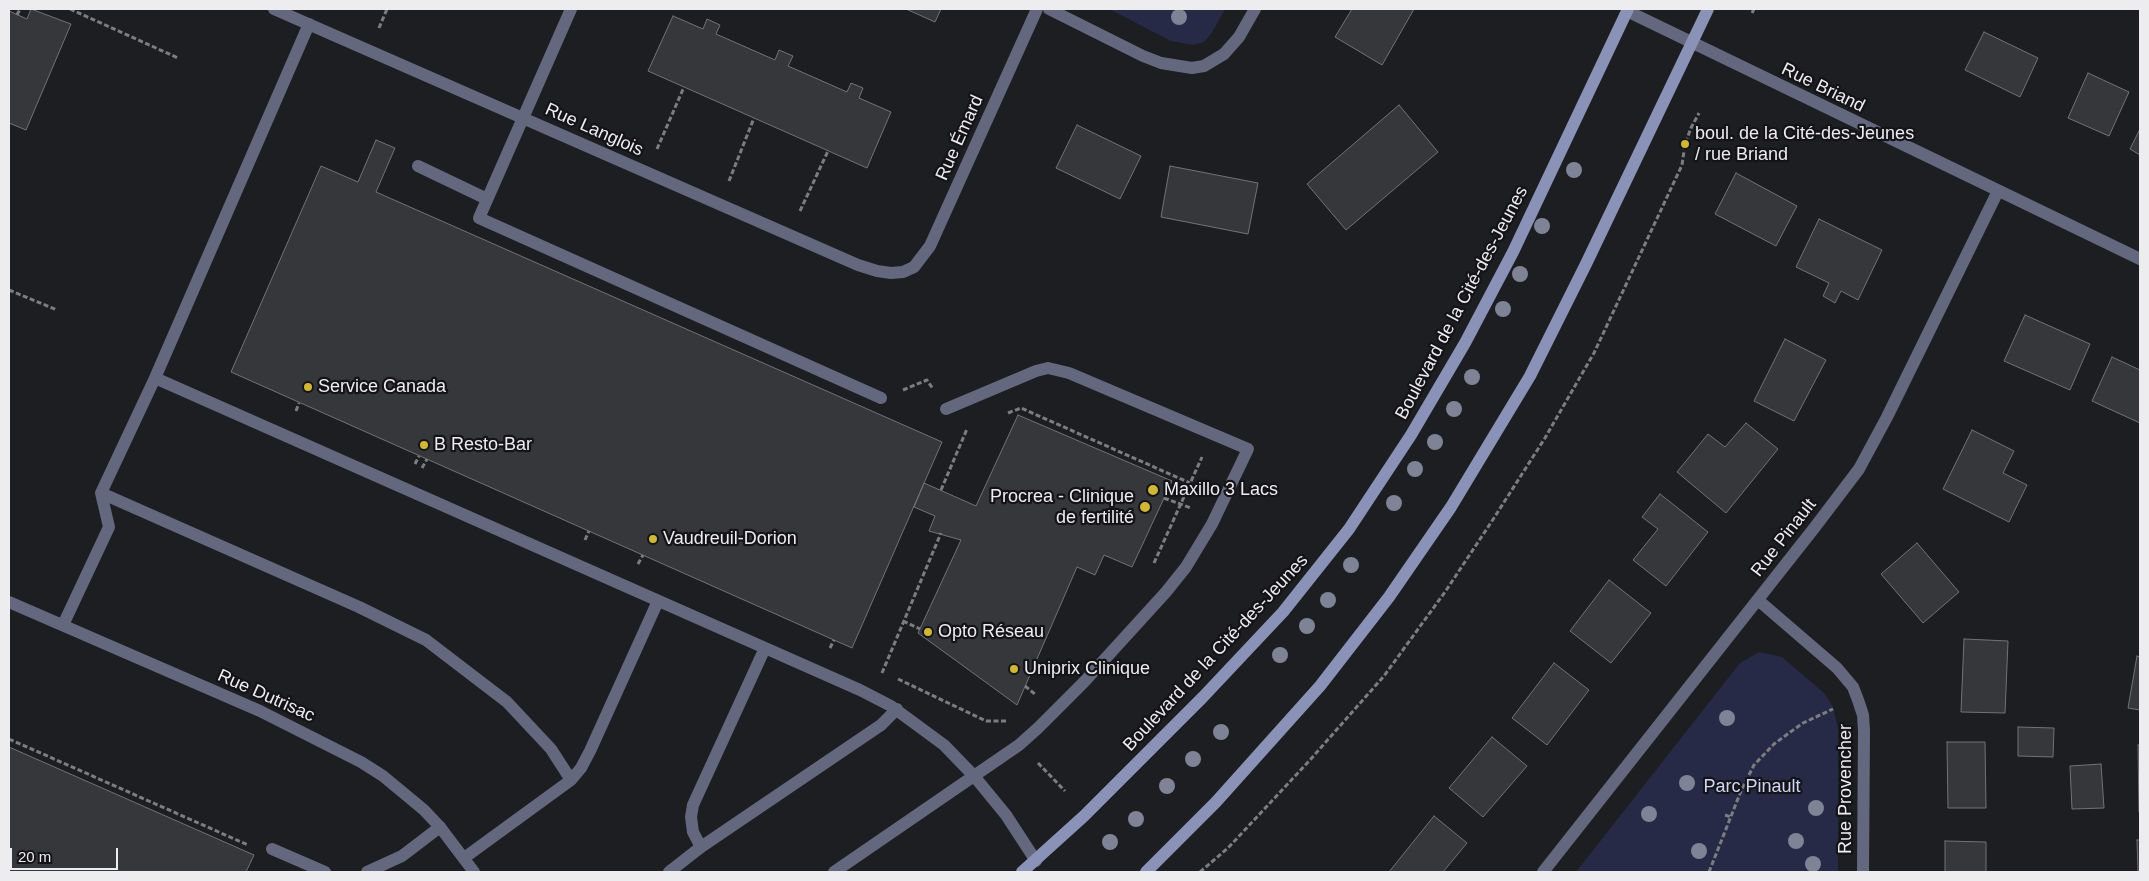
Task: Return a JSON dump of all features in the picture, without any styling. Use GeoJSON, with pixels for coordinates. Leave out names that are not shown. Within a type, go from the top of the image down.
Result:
{"type":"FeatureCollection","features":[{"type":"Feature","properties":{"kind":"main road"},"geometry":{"type":"LineString","coordinates":[[1146,872],[1216,802],[1320,686],[1389,597],[1451,507],[1530,376],[1586,264],[1708,9]]}},
{"type":"Feature","properties":{"kind":"main road","name":"Boulevard de la Cité-des-Jeunes"},"geometry":{"type":"LineString","coordinates":[[1022,872],[1084,816],[1203,698],[1283,612],[1349,529],[1411,435],[1464,343],[1513,252],[1628,10]]}},
{"type":"Feature","properties":{"kind":"main road"},"geometry":{"type":"LineString","coordinates":[[1036,861],[1043,872]]}},
{"type":"Feature","properties":{"kind":"street","name":"Rue Langlois"},"geometry":{"type":"LineString","coordinates":[[274,9],[858,265],[877,271],[903,272]]}},
{"type":"Feature","properties":{"kind":"street"},"geometry":{"type":"LineString","coordinates":[[571,9],[479,218],[881,398]]}},
{"type":"Feature","properties":{"kind":"street","name":"Rue Émard"},"geometry":{"type":"LineString","coordinates":[[903,272],[914,266],[930,246],[1037,9]]}},
{"type":"Feature","properties":{"kind":"street"},"geometry":{"type":"LineString","coordinates":[[1049,9],[1143,56],[1161,63],[1192,68],[1204,66],[1224,54],[1239,37],[1255,9]]}},
{"type":"Feature","properties":{"kind":"street","name":"Rue Briand"},"geometry":{"type":"LineString","coordinates":[[1628,10],[1692,44],[2140,259]]}},
{"type":"Feature","properties":{"kind":"street"},"geometry":{"type":"LineString","coordinates":[[63,625],[109,527],[101,493],[155,378],[309,24]]}},
{"type":"Feature","properties":{"kind":"street"},"geometry":{"type":"LineString","coordinates":[[418,166],[488,199]]}},
{"type":"Feature","properties":{"kind":"street","name":"Rue Pinault"},"geometry":{"type":"LineString","coordinates":[[1543,872],[1840,496],[1873,445],[1998,191]]}},
{"type":"Feature","properties":{"kind":"street"},"geometry":{"type":"LineString","coordinates":[[834,872],[1019,745],[1084,682],[1166,592],[1186,567],[1212,524],[1248,449],[1069,373],[1048,368],[1036,371],[946,409]]}},
{"type":"Feature","properties":{"kind":"street"},"geometry":{"type":"LineString","coordinates":[[155,378],[860,690],[897,709],[944,745],[974,776],[1006,815],[1036,861]]}},
{"type":"Feature","properties":{"kind":"street"},"geometry":{"type":"LineString","coordinates":[[101,493],[350,603],[426,640],[507,702],[551,750],[571,780]]}},
{"type":"Feature","properties":{"kind":"street","name":"Rue Provencher"},"geometry":{"type":"LineString","coordinates":[[1758,600],[1837,668],[1853,687],[1863,715],[1864,731],[1863,872]]}},
{"type":"Feature","properties":{"kind":"street"},"geometry":{"type":"LineString","coordinates":[[464,858],[571,780],[581,768],[658,601]]}},
{"type":"Feature","properties":{"kind":"street","name":"Rue Dutrisac"},"geometry":{"type":"LineString","coordinates":[[9,602],[260,711],[361,762],[404,793],[440,826],[474,872]]}},
{"type":"Feature","properties":{"kind":"street"},"geometry":{"type":"LineString","coordinates":[[701,847],[693,832],[691,817],[693,805],[765,648]]}},
{"type":"Feature","properties":{"kind":"street"},"geometry":{"type":"LineString","coordinates":[[669,872],[701,847],[881,725],[897,709]]}},
{"type":"Feature","properties":{"kind":"street"},"geometry":{"type":"LineString","coordinates":[[366,872],[402,856],[440,826]]}},
{"type":"Feature","properties":{"kind":"street"},"geometry":{"type":"LineString","coordinates":[[272,848],[325,872]]}},
{"type":"Feature","properties":{"kind":"path"},"geometry":{"type":"LineString","coordinates":[[18,14],[20,9]]}},
{"type":"Feature","properties":{"kind":"path"},"geometry":{"type":"LineString","coordinates":[[70,9],[178,58]]}},
{"type":"Feature","properties":{"kind":"path"},"geometry":{"type":"LineString","coordinates":[[379,28],[387,9]]}},
{"type":"Feature","properties":{"kind":"path"},"geometry":{"type":"LineString","coordinates":[[657,149],[684,88]]}},
{"type":"Feature","properties":{"kind":"path"},"geometry":{"type":"LineString","coordinates":[[1685,144],[1699,113]]}},
{"type":"Feature","properties":{"kind":"path"},"geometry":{"type":"LineString","coordinates":[[729,181],[754,118]]}},
{"type":"Feature","properties":{"kind":"path"},"geometry":{"type":"LineString","coordinates":[[799,212],[828,151]]}},
{"type":"Feature","properties":{"kind":"path"},"geometry":{"type":"LineString","coordinates":[[9,290],[57,310]]}},
{"type":"Feature","properties":{"kind":"path"},"geometry":{"type":"LineString","coordinates":[[881,398],[927,380],[946,409]]}},
{"type":"Feature","properties":{"kind":"path"},"geometry":{"type":"LineString","coordinates":[[296,411],[300,403]]}},
{"type":"Feature","properties":{"kind":"path"},"geometry":{"type":"LineString","coordinates":[[1003,415],[1021,408],[1190,483]]}},
{"type":"Feature","properties":{"kind":"path"},"geometry":{"type":"LineString","coordinates":[[941,490],[968,428],[961,431]]}},
{"type":"Feature","properties":{"kind":"path"},"geometry":{"type":"LineString","coordinates":[[415,464],[419,456]]}},
{"type":"Feature","properties":{"kind":"path"},"geometry":{"type":"LineString","coordinates":[[1153,565],[1202,458]]}},
{"type":"Feature","properties":{"kind":"path"},"geometry":{"type":"LineString","coordinates":[[423,467],[427,459]]}},
{"type":"Feature","properties":{"kind":"path"},"geometry":{"type":"LineString","coordinates":[[1164,498],[1181,504]]}},
{"type":"Feature","properties":{"kind":"path"},"geometry":{"type":"LineString","coordinates":[[585,540],[589,531]]}},
{"type":"Feature","properties":{"kind":"path"},"geometry":{"type":"LineString","coordinates":[[883,671],[941,533]]}},
{"type":"Feature","properties":{"kind":"path"},"geometry":{"type":"LineString","coordinates":[[638,564],[643,555]]}},
{"type":"Feature","properties":{"kind":"path"},"geometry":{"type":"LineString","coordinates":[[903,621],[920,628]]}},
{"type":"Feature","properties":{"kind":"path"},"geometry":{"type":"LineString","coordinates":[[834,640],[830,648],[839,652]]}},
{"type":"Feature","properties":{"kind":"path"},"geometry":{"type":"LineString","coordinates":[[874,667],[986,720],[1003,722],[1011,720]]}},
{"type":"Feature","properties":{"kind":"path"},"geometry":{"type":"LineString","coordinates":[[1025,686],[1038,697],[1032,704]]}},
{"type":"Feature","properties":{"kind":"path"},"geometry":{"type":"LineString","coordinates":[[1709,872],[1754,765],[1774,744],[1803,723],[1833,709]]}},
{"type":"Feature","properties":{"kind":"path"},"geometry":{"type":"LineString","coordinates":[[9,739],[255,848]]}},
{"type":"Feature","properties":{"kind":"path"},"geometry":{"type":"LineString","coordinates":[[1034,759],[1066,791]]}},
{"type":"Feature","properties":{"kind":"path"},"geometry":{"type":"LineString","coordinates":[[1725,815],[1731,817]]}},
{"type":"Feature","properties":{"kind":"green space"},"geometry":{"type":"Polygon","coordinates":[[[1109,9],[1225,9],[1211,34],[1204,42],[1193,45],[1171,41],[1109,9]]]}},
{"type":"Feature","properties":{"kind":"green space","name":"Parc Pinault"},"geometry":{"type":"Polygon","coordinates":[[[1759,652],[1782,657],[1824,693],[1833,707],[1838,728],[1838,872],[1576,872],[1740,663],[1759,652]]]}},
{"type":"Feature","properties":{"kind":"building"},"geometry":{"type":"Polygon","coordinates":[[[31,9],[71,24],[26,130],[9,123],[9,11],[27,19],[31,9]]]}},
{"type":"Feature","properties":{"kind":"building"},"geometry":{"type":"Polygon","coordinates":[[[906,9],[941,9],[935,22],[906,9]]]}},
{"type":"Feature","properties":{"kind":"building"},"geometry":{"type":"Polygon","coordinates":[[[1352,9],[1414,9],[1382,65],[1335,37],[1352,9]]]}},
{"type":"Feature","properties":{"kind":"building"},"geometry":{"type":"Polygon","coordinates":[[[673,16],[703,29],[707,19],[720,25],[716,34],[775,60],[779,50],[793,56],[788,66],[847,92],[851,83],[863,88],[859,98],[891,112],[867,168],[648,71],[673,16]]]}},
{"type":"Feature","properties":{"kind":"building"},"geometry":{"type":"Polygon","coordinates":[[[1984,32],[2038,58],[2020,97],[1965,70],[1984,32]]]}},
{"type":"Feature","properties":{"kind":"building"},"geometry":{"type":"Polygon","coordinates":[[[2088,73],[2129,92],[2109,136],[2068,118],[2088,73]]]}},
{"type":"Feature","properties":{"kind":"building"},"geometry":{"type":"Polygon","coordinates":[[[1399,105],[1438,152],[1346,230],[1307,184],[1399,105]]]}},
{"type":"Feature","properties":{"kind":"building"},"geometry":{"type":"Polygon","coordinates":[[[1077,125],[1141,156],[1120,199],[1056,168],[1077,125]]]}},
{"type":"Feature","properties":{"kind":"building"},"geometry":{"type":"Polygon","coordinates":[[[2140,129],[2140,155],[2130,149],[2140,129]]]}},
{"type":"Feature","properties":{"kind":"building"},"geometry":{"type":"Polygon","coordinates":[[[376,140],[395,148],[376,192],[942,442],[852,648],[231,372],[321,166],[358,182],[376,140]]]}},
{"type":"Feature","properties":{"kind":"building"},"geometry":{"type":"Polygon","coordinates":[[[1170,166],[1258,183],[1248,234],[1161,217],[1170,166]]]}},
{"type":"Feature","properties":{"kind":"building"},"geometry":{"type":"Polygon","coordinates":[[[1736,173],[1797,206],[1776,246],[1715,214],[1736,173]]]}},
{"type":"Feature","properties":{"kind":"building"},"geometry":{"type":"Polygon","coordinates":[[[1819,219],[1882,250],[1858,300],[1841,291],[1835,303],[1823,296],[1829,283],[1796,267],[1819,219]]]}},
{"type":"Feature","properties":{"kind":"building"},"geometry":{"type":"Polygon","coordinates":[[[2025,315],[2090,344],[2070,390],[2004,361],[2025,315]]]}},
{"type":"Feature","properties":{"kind":"building"},"geometry":{"type":"Polygon","coordinates":[[[1785,339],[1826,360],[1794,421],[1754,401],[1785,339]]]}},
{"type":"Feature","properties":{"kind":"building"},"geometry":{"type":"Polygon","coordinates":[[[2112,357],[2140,370],[2140,423],[2092,401],[2112,357]]]}},
{"type":"Feature","properties":{"kind":"building"},"geometry":{"type":"Polygon","coordinates":[[[1018,415],[1172,481],[1132,567],[1104,555],[1095,575],[1077,567],[1017,705],[918,633],[961,540],[929,531],[935,516],[914,507],[924,483],[976,506],[1018,415]]]}},
{"type":"Feature","properties":{"kind":"building"},"geometry":{"type":"Polygon","coordinates":[[[1746,423],[1778,449],[1726,513],[1677,472],[1708,434],[1725,447],[1746,423]]]}},
{"type":"Feature","properties":{"kind":"building"},"geometry":{"type":"Polygon","coordinates":[[[1972,430],[2014,451],[2003,473],[2027,485],[2009,522],[1943,489],[1972,430]]]}},
{"type":"Feature","properties":{"kind":"building"},"geometry":{"type":"Polygon","coordinates":[[[1660,494],[1708,532],[1666,586],[1633,560],[1658,529],[1642,517],[1660,494]]]}},
{"type":"Feature","properties":{"kind":"building"},"geometry":{"type":"Polygon","coordinates":[[[1917,543],[1959,592],[1923,623],[1881,574],[1917,543]]]}},
{"type":"Feature","properties":{"kind":"building"},"geometry":{"type":"Polygon","coordinates":[[[1609,580],[1651,613],[1611,663],[1570,631],[1609,580]]]}},
{"type":"Feature","properties":{"kind":"building"},"geometry":{"type":"Polygon","coordinates":[[[1964,639],[2008,641],[2005,713],[1961,712],[1964,639]]]}},
{"type":"Feature","properties":{"kind":"building"},"geometry":{"type":"Polygon","coordinates":[[[2137,656],[2140,657],[2140,710],[2128,708],[2137,656]]]}},
{"type":"Feature","properties":{"kind":"building"},"geometry":{"type":"Polygon","coordinates":[[[1554,663],[1589,690],[1547,745],[1512,718],[1554,663]]]}},
{"type":"Feature","properties":{"kind":"building"},"geometry":{"type":"Polygon","coordinates":[[[2018,727],[2054,728],[2053,757],[2018,756],[2018,727]]]}},
{"type":"Feature","properties":{"kind":"building"},"geometry":{"type":"Polygon","coordinates":[[[1492,737],[1527,766],[1483,817],[1449,788],[1492,737]]]}},
{"type":"Feature","properties":{"kind":"building"},"geometry":{"type":"Polygon","coordinates":[[[1947,742],[1985,742],[1986,808],[1948,808],[1947,742]]]}},
{"type":"Feature","properties":{"kind":"building"},"geometry":{"type":"Polygon","coordinates":[[[2138,745],[2140,745],[2140,812],[2139,812],[2138,745]]]}},
{"type":"Feature","properties":{"kind":"building"},"geometry":{"type":"Polygon","coordinates":[[[9,747],[254,855],[246,872],[9,872],[9,747]]]}},
{"type":"Feature","properties":{"kind":"building"},"geometry":{"type":"Polygon","coordinates":[[[2101,764],[2104,808],[2072,809],[2070,766],[2101,764]]]}},
{"type":"Feature","properties":{"kind":"building"},"geometry":{"type":"Polygon","coordinates":[[[1434,816],[1467,843],[1443,872],[1389,872],[1434,816]]]}},
{"type":"Feature","properties":{"kind":"building"},"geometry":{"type":"Polygon","coordinates":[[[2137,840],[2140,840],[2140,872],[2138,872],[2137,840]]]}},
{"type":"Feature","properties":{"kind":"building"},"geometry":{"type":"Polygon","coordinates":[[[1945,841],[1986,842],[1986,872],[1945,872],[1945,841]]]}},
{"type":"Feature","properties":{"kind":"place","name":"boul. de la Cité-des-Jeunes / rue Briand"},"geometry":{"type":"Point","coordinates":[1685,144]}},
{"type":"Feature","properties":{"kind":"place","name":"Service Canada"},"geometry":{"type":"Point","coordinates":[308,387]}},
{"type":"Feature","properties":{"kind":"place","name":"B Resto-Bar"},"geometry":{"type":"Point","coordinates":[424,445]}},
{"type":"Feature","properties":{"kind":"place","name":"Maxillo 3 Lacs"},"geometry":{"type":"Point","coordinates":[1153,490]}},
{"type":"Feature","properties":{"kind":"place","name":"Procrea - Clinique de fertilité"},"geometry":{"type":"Point","coordinates":[1145,507]}},
{"type":"Feature","properties":{"kind":"place","name":"Vaudreuil-Dorion"},"geometry":{"type":"Point","coordinates":[653,539]}},
{"type":"Feature","properties":{"kind":"place","name":"Opto Réseau"},"geometry":{"type":"Point","coordinates":[928,632]}},
{"type":"Feature","properties":{"kind":"place","name":"Uniprix Clinique"},"geometry":{"type":"Point","coordinates":[1014,669]}}]}
